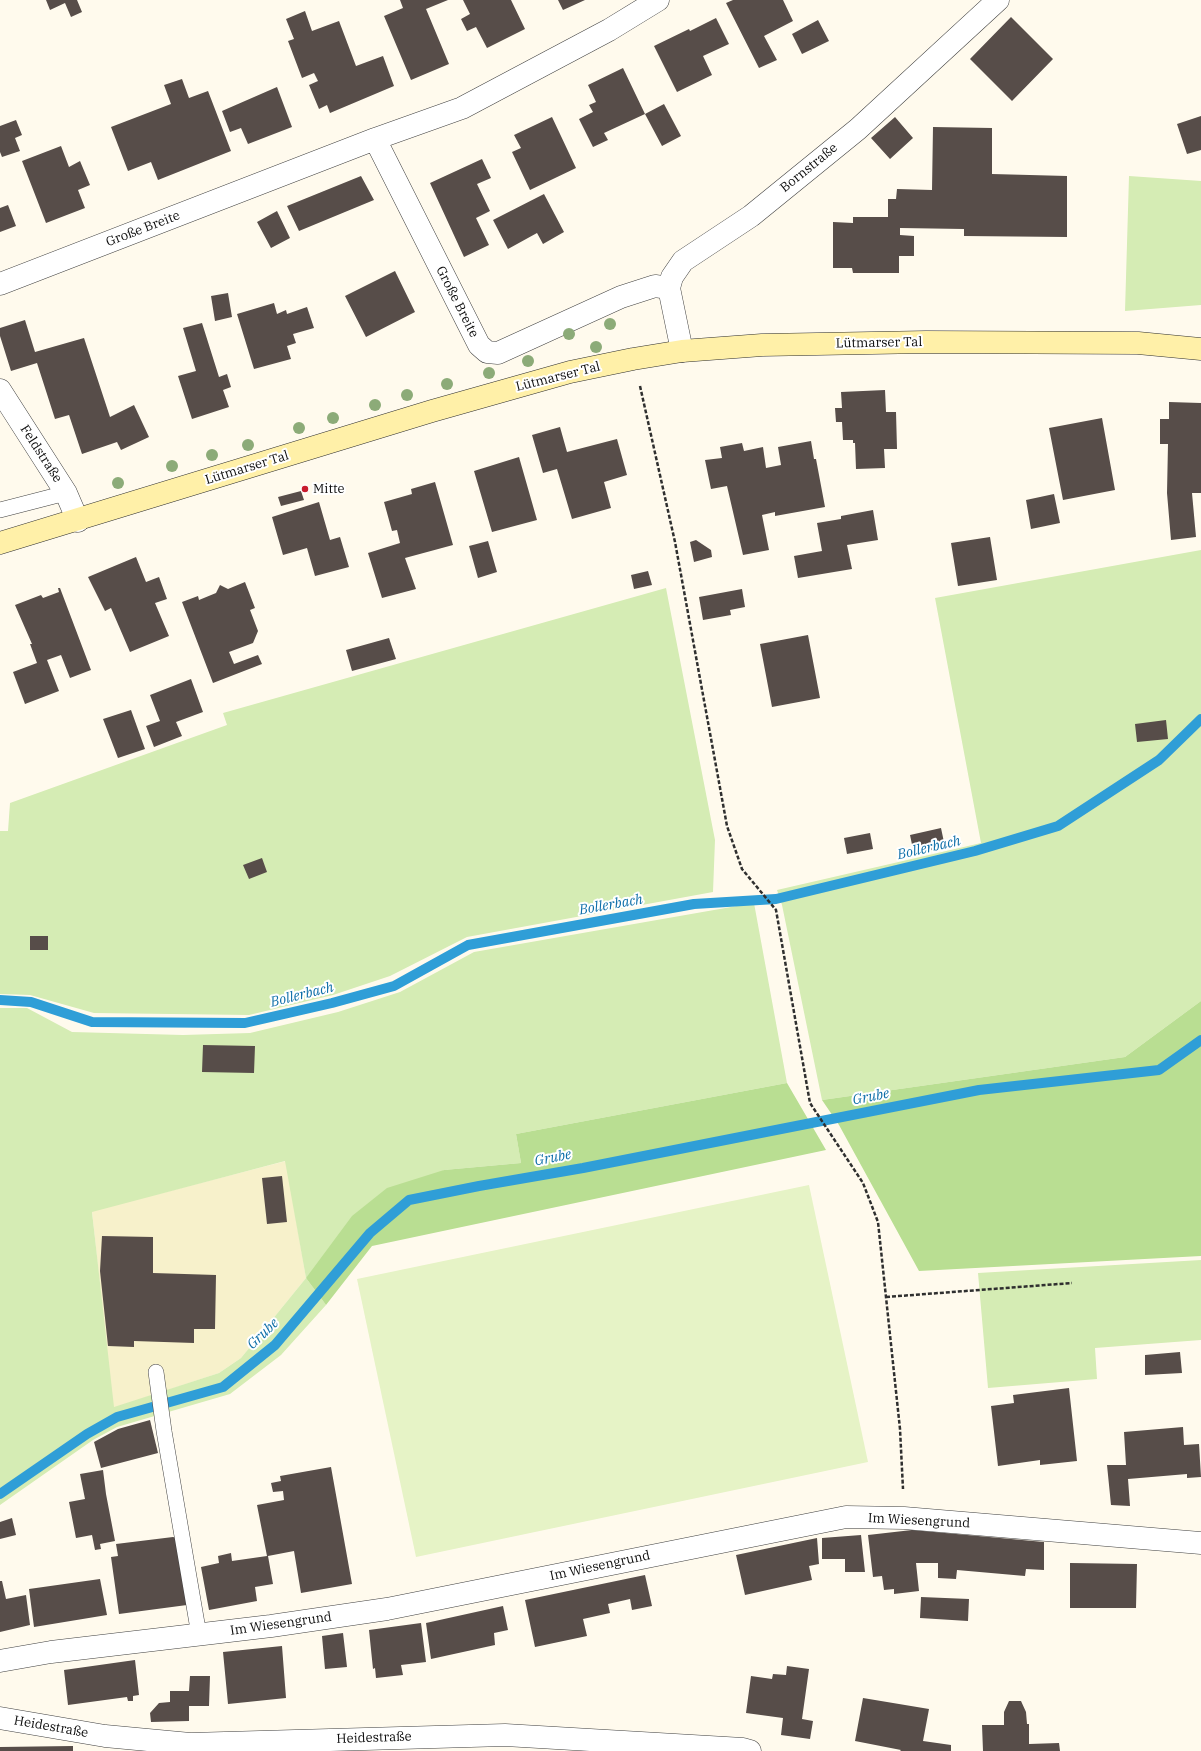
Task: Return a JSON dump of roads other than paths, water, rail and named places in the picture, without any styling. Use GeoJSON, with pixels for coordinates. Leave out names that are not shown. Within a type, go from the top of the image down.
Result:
{"type":"FeatureCollection","features":[{"type":"Feature","properties":{"kind":"main road","name":"Lütmarser Tal"},"geometry":{"type":"LineString","coordinates":[[1138,343],[1201,336]]}},
{"type":"Feature","properties":{"kind":"main road","name":"Lütmarser Tal"},"geometry":{"type":"LineString","coordinates":[[0,543],[78,521],[432,410],[570,372],[682,351],[762,345],[926,342],[1138,343],[1201,349]]}},
{"type":"Feature","properties":{"kind":"street","name":"Große Breite"},"geometry":{"type":"LineString","coordinates":[[0,284],[375,139],[462,108],[609,30],[658,0]]}},
{"type":"Feature","properties":{"kind":"street","name":"Bornstraße"},"geometry":{"type":"LineString","coordinates":[[668,288],[672,277],[683,261],[751,216],[858,129],[998,0]]}},
{"type":"Feature","properties":{"kind":"street","name":"Große Breite"},"geometry":{"type":"LineString","coordinates":[[375,139],[479,345],[487,352],[498,353],[621,297],[655,286],[668,288]]}},
{"type":"Feature","properties":{"kind":"street"},"geometry":{"type":"LineString","coordinates":[[668,288],[682,351]]}},
{"type":"Feature","properties":{"kind":"street","name":"Feldstraße"},"geometry":{"type":"LineString","coordinates":[[0,390],[66,493],[78,521]]}},
{"type":"Feature","properties":{"kind":"street","name":"Im Wiesengrund"},"geometry":{"type":"LineString","coordinates":[[0,1661],[51,1652],[199,1635],[387,1610],[846,1517],[904,1518],[1201,1543]]}},
{"type":"Feature","properties":{"kind":"street","name":"Heidestraße"},"geometry":{"type":"LineString","coordinates":[[0,1718],[105,1736],[190,1744],[505,1735],[743,1749],[750,1751]]}},
{"type":"Feature","properties":{"kind":"lane"},"geometry":{"type":"LineString","coordinates":[[0,510],[66,493]]}},
{"type":"Feature","properties":{"kind":"lane"},"geometry":{"type":"LineString","coordinates":[[156,1372],[164,1431],[199,1635]]}},
{"type":"Feature","properties":{"kind":"waterway","name":"Bollerbach"},"geometry":{"type":"LineString","coordinates":[[0,1000],[31,1002],[92,1022],[245,1023],[332,1003],[394,986],[468,945],[694,904],[776,899],[975,851],[1058,826],[1159,760],[1201,719]]}},
{"type":"Feature","properties":{"kind":"waterway","name":"Grube"},"geometry":{"type":"LineString","coordinates":[[0,1494],[87,1434],[117,1417],[223,1387],[275,1345],[370,1233],[409,1200],[583,1168],[979,1090],[1159,1070],[1201,1040]]}},
{"type":"Feature","properties":{"kind":"place","name":"Mitte"},"geometry":{"type":"Point","coordinates":[305,489]}}]}
